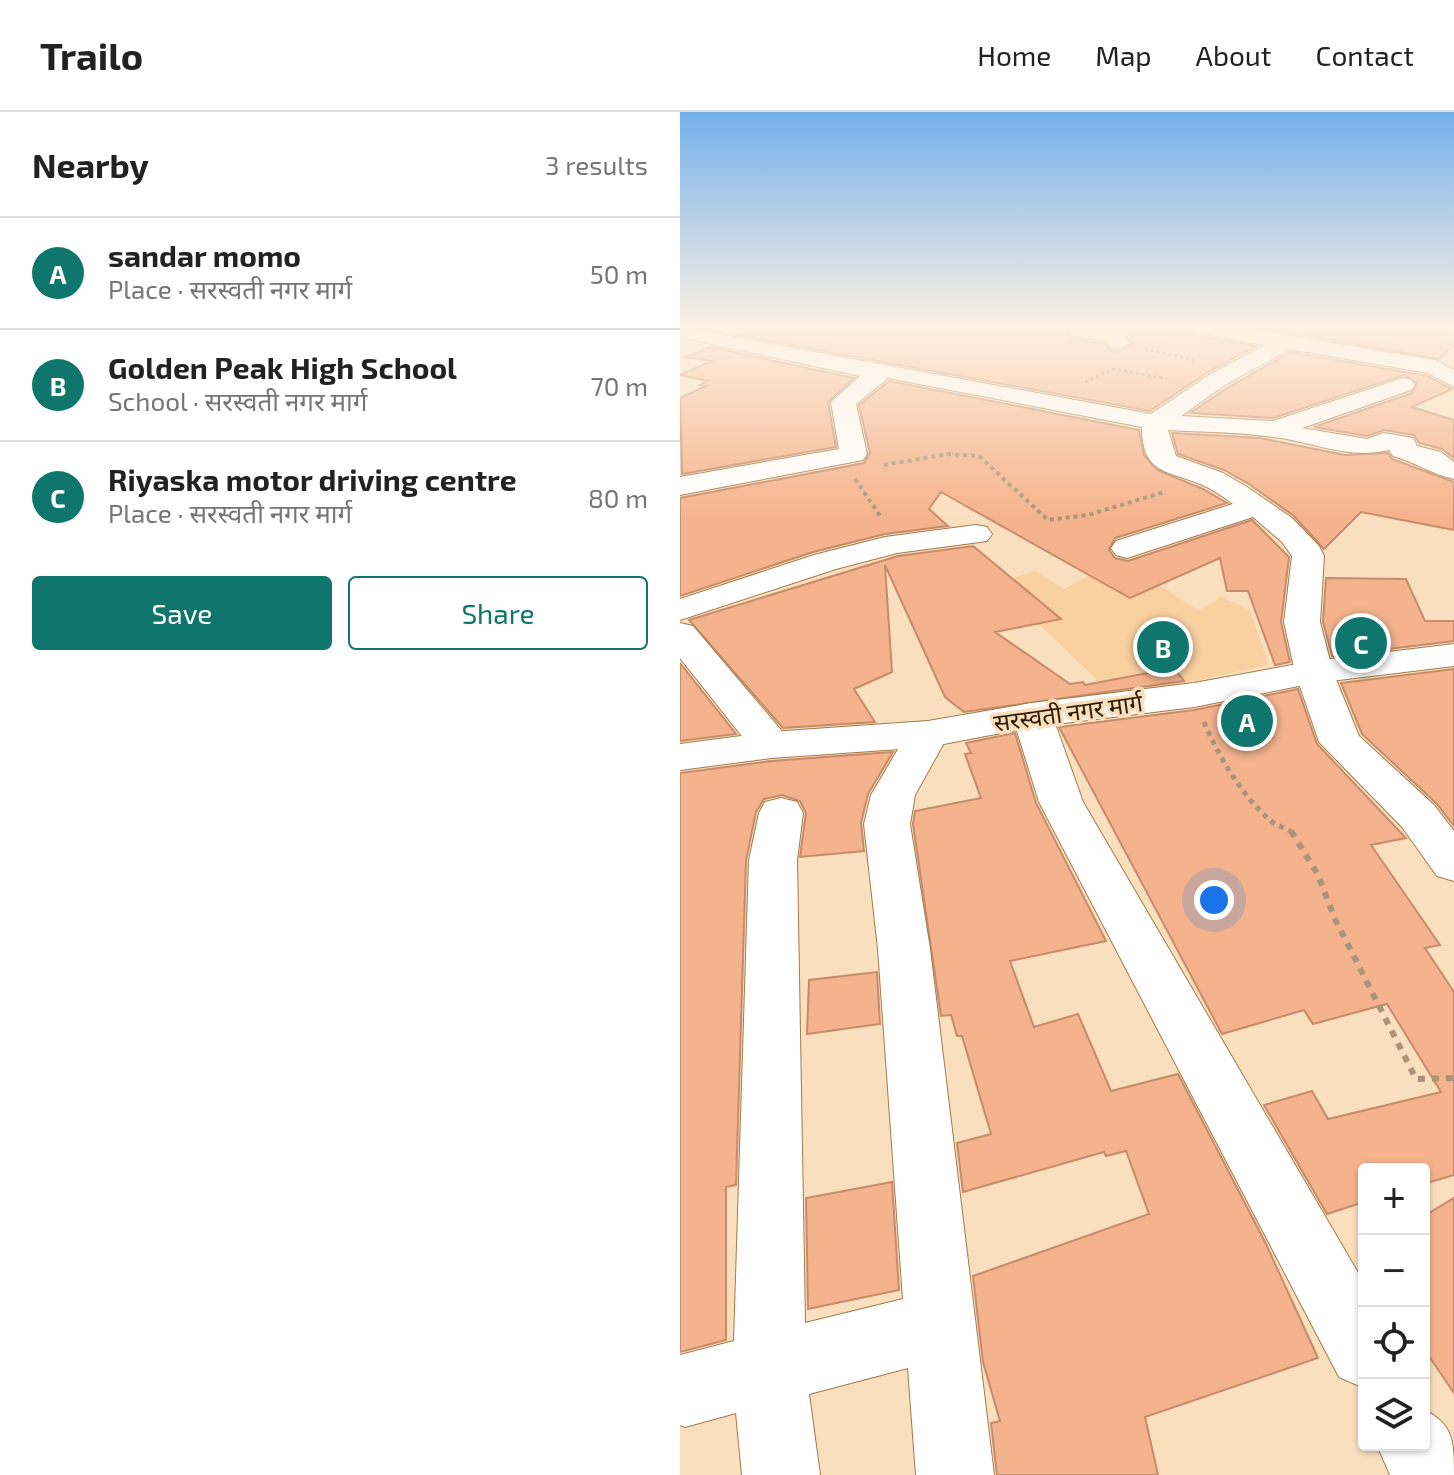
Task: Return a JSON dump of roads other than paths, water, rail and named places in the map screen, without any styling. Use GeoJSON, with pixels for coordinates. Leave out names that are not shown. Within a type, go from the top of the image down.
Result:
{"type":"FeatureCollection","features":[{"type":"Feature","properties":{"kind":"street"},"geometry":{"type":"LineString","coordinates":[[680,486],[799,467],[853,454],[843,402],[857,391]]}},
{"type":"Feature","properties":{"kind":"street"},"geometry":{"type":"LineString","coordinates":[[991,391],[1155,422],[1276,429],[1357,446],[1370,447],[1384,441],[1404,444],[1402,450],[1431,458],[1438,466],[1454,471]]}},
{"type":"Feature","properties":{"kind":"street"},"geometry":{"type":"LineString","coordinates":[[1155,422],[1201,391]]}},
{"type":"Feature","properties":{"kind":"street"},"geometry":{"type":"LineString","coordinates":[[1276,429],[1384,391]]}},
{"type":"Feature","properties":{"kind":"street"},"geometry":{"type":"LineString","coordinates":[[1155,422],[1155,446],[1168,464],[1211,478],[1256,506],[1305,545],[1307,567],[1302,622],[1314,672],[1340,742],[1418,816],[1454,864]]}},
{"type":"Feature","properties":{"kind":"street"},"geometry":{"type":"LineString","coordinates":[[1127,548],[1256,506]]}},
{"type":"Feature","properties":{"kind":"street"},"geometry":{"type":"LineString","coordinates":[[680,610],[825,562],[896,544],[976,534]]}},
{"type":"Feature","properties":{"kind":"street"},"geometry":{"type":"LineString","coordinates":[[680,634],[771,745]]}},
{"type":"Feature","properties":{"kind":"street","name":"सरस्वती नगर मार्ग"},"geometry":{"type":"LineString","coordinates":[[680,757],[771,745],[928,734],[1032,715],[1194,695],[1314,672],[1454,655]]}},
{"type":"Feature","properties":{"kind":"street"},"geometry":{"type":"LineString","coordinates":[[1032,715],[1061,802],[1358,1341]]}},
{"type":"Feature","properties":{"kind":"street"},"geometry":{"type":"LineString","coordinates":[[928,734],[893,795],[887,824],[904,949],[955,1475]]}},
{"type":"Feature","properties":{"kind":"street"},"geometry":{"type":"LineString","coordinates":[[781,813],[773,860],[769,1371],[781,1475]]}},
{"type":"Feature","properties":{"kind":"street"},"geometry":{"type":"LineString","coordinates":[[685,1390],[769,1371],[939,1325]]}},
{"type":"Feature","properties":{"kind":"place","name":"Riyaska motor driving centre"},"geometry":{"type":"Point","coordinates":[1361,643]}},
{"type":"Feature","properties":{"kind":"place","name":"Golden Peak High School"},"geometry":{"type":"Point","coordinates":[1163,647]}},
{"type":"Feature","properties":{"kind":"place","name":"sandar momo"},"geometry":{"type":"Point","coordinates":[1247,721]}}]}
